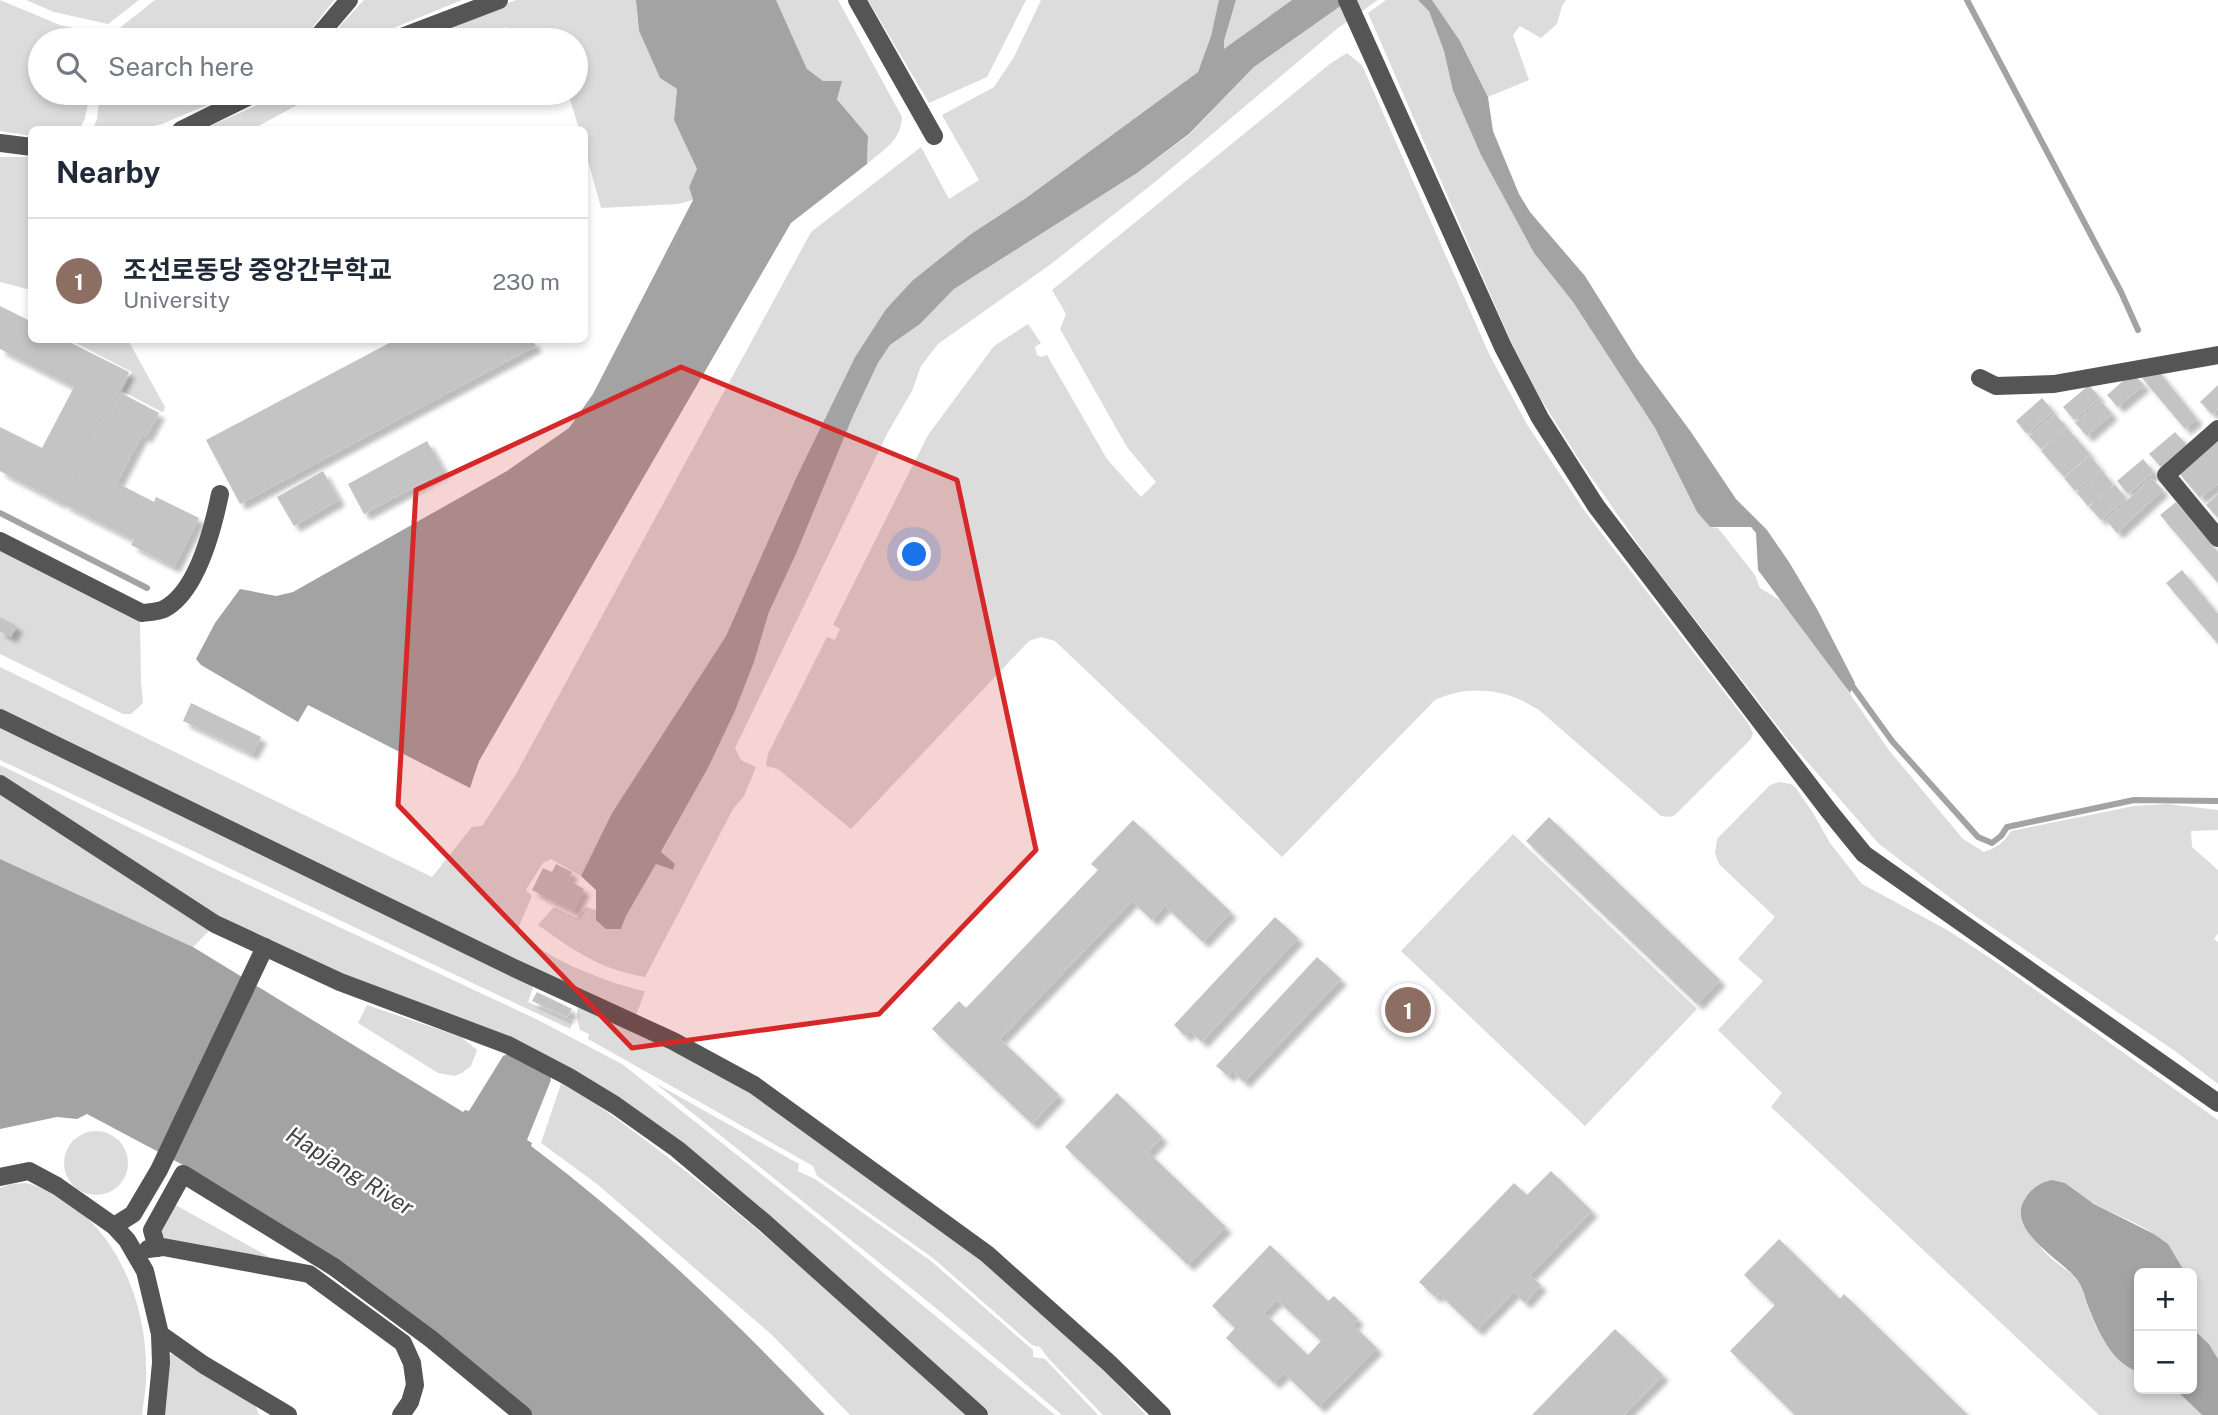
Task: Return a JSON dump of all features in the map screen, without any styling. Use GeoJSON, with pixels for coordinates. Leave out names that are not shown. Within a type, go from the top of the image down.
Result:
{"type":"FeatureCollection","features":[{"type":"Feature","properties":{"kind":"street"},"geometry":{"type":"LineString","coordinates":[[325,28],[349,0]]}},
{"type":"Feature","properties":{"kind":"street"},"geometry":{"type":"LineString","coordinates":[[426,28],[499,0]]}},
{"type":"Feature","properties":{"kind":"street"},"geometry":{"type":"LineString","coordinates":[[857,0],[934,136]]}},
{"type":"Feature","properties":{"kind":"street"},"geometry":{"type":"LineString","coordinates":[[1346,0],[1503,347],[1540,418],[1596,506],[1829,811],[1864,854],[2218,1104]]}},
{"type":"Feature","properties":{"kind":"street"},"geometry":{"type":"LineString","coordinates":[[189,126],[232,105]]}},
{"type":"Feature","properties":{"kind":"street"},"geometry":{"type":"LineString","coordinates":[[0,143],[28,146]]}},
{"type":"Feature","properties":{"kind":"street"},"geometry":{"type":"LineString","coordinates":[[1980,378],[1996,386],[2054,384],[2218,355]]}},
{"type":"Feature","properties":{"kind":"street"},"geometry":{"type":"LineString","coordinates":[[2218,429],[2166,475],[2218,538]]}},
{"type":"Feature","properties":{"kind":"street"},"geometry":{"type":"LineString","coordinates":[[0,541],[142,612],[162,611],[178,599],[196,570],[213,528],[220,494]]}},
{"type":"Feature","properties":{"kind":"street"},"geometry":{"type":"LineString","coordinates":[[0,718],[501,962],[673,1041],[754,1085],[987,1254],[1109,1363],[1162,1415]]}},
{"type":"Feature","properties":{"kind":"street"},"geometry":{"type":"LineString","coordinates":[[0,784],[215,924],[340,982],[508,1045],[615,1105],[677,1149],[765,1223],[979,1415]]}},
{"type":"Feature","properties":{"kind":"street"},"geometry":{"type":"LineString","coordinates":[[114,1226],[133,1214],[159,1170],[265,947]]}},
{"type":"Feature","properties":{"kind":"street"},"geometry":{"type":"LineString","coordinates":[[0,1177],[29,1171],[57,1186],[114,1226],[135,1252],[145,1271],[160,1334],[161,1363],[156,1415]]}},
{"type":"Feature","properties":{"kind":"street"},"geometry":{"type":"LineString","coordinates":[[157,1248],[152,1230],[183,1174],[334,1267],[523,1415]]}},
{"type":"Feature","properties":{"kind":"street"},"geometry":{"type":"LineString","coordinates":[[135,1252],[163,1247],[309,1274],[403,1343]]}},
{"type":"Feature","properties":{"kind":"street"},"geometry":{"type":"LineString","coordinates":[[309,1274],[334,1267]]}},
{"type":"Feature","properties":{"kind":"street"},"geometry":{"type":"LineString","coordinates":[[396,1313],[403,1343],[412,1363],[415,1385],[410,1402],[401,1415]]}},
{"type":"Feature","properties":{"kind":"street"},"geometry":{"type":"LineString","coordinates":[[160,1334],[204,1365],[288,1415]]}},
{"type":"Feature","properties":{"kind":"highlighted area"},"geometry":{"type":"Polygon","coordinates":[[[681,367],[957,480],[1036,850],[879,1014],[632,1048],[398,805],[416,490],[681,367]]]}},
{"type":"Feature","properties":{"kind":"shaded area"},"geometry":{"type":"Polygon","coordinates":[[[0,0],[73,28],[28,28],[28,105],[88,105],[81,126],[28,126],[28,136],[0,131],[0,0]]]}},
{"type":"Feature","properties":{"kind":"shaded area"},"geometry":{"type":"Polygon","coordinates":[[[26,0],[139,0],[108,24],[54,12],[26,0]]]}},
{"type":"Feature","properties":{"kind":"shaded area"},"geometry":{"type":"Polygon","coordinates":[[[155,0],[334,0],[312,28],[120,28],[155,0]]]}},
{"type":"Feature","properties":{"kind":"shaded area"},"geometry":{"type":"Polygon","coordinates":[[[364,0],[462,0],[393,28],[339,28],[364,0]]]}},
{"type":"Feature","properties":{"kind":"shaded area"},"geometry":{"type":"Polygon","coordinates":[[[516,0],[636,0],[639,31],[660,78],[677,89],[674,120],[697,169],[689,187],[693,200],[678,204],[601,208],[588,161],[588,126],[578,126],[572,105],[588,105],[588,28],[442,28],[516,0]]]}},
{"type":"Feature","properties":{"kind":"shaded area"},"geometry":{"type":"Polygon","coordinates":[[[776,0],[838,0],[902,117],[895,138],[867,164],[868,136],[823,81],[807,69],[776,0]]]}},
{"type":"Feature","properties":{"kind":"shaded area"},"geometry":{"type":"Polygon","coordinates":[[[868,0],[1026,0],[987,77],[929,103],[868,0]]]}},
{"type":"Feature","properties":{"kind":"shaded area"},"geometry":{"type":"Polygon","coordinates":[[[1041,0],[1219,0],[1219,4],[1198,72],[1026,198],[971,234],[913,280],[886,309],[855,357],[797,476],[726,636],[612,813],[581,876],[551,859],[543,863],[526,890],[532,896],[519,926],[526,937],[555,958],[574,967],[614,983],[645,991],[635,1018],[0,711],[0,667],[432,877],[472,827],[482,826],[516,774],[811,232],[921,147],[949,199],[979,180],[942,115],[994,87],[1014,57],[1041,0]]]}},
{"type":"Feature","properties":{"kind":"shaded area"},"geometry":{"type":"Polygon","coordinates":[[[1236,0],[1292,0],[1224,50],[1224,41],[1236,0]]]}},
{"type":"Feature","properties":{"kind":"shaded area"},"geometry":{"type":"Polygon","coordinates":[[[1349,0],[1378,0],[1338,28],[1160,178],[1051,264],[938,344],[921,366],[912,391],[888,432],[735,748],[741,760],[756,767],[744,796],[733,809],[645,977],[614,969],[588,958],[538,925],[554,907],[577,918],[586,907],[596,910],[596,920],[621,929],[656,864],[673,870],[675,864],[661,853],[708,768],[735,711],[769,612],[853,416],[878,363],[890,345],[920,324],[954,289],[1137,173],[1189,135],[1254,67],[1349,0]]]}},
{"type":"Feature","properties":{"kind":"shaded area"},"geometry":{"type":"Polygon","coordinates":[[[1386,0],[1418,0],[1429,10],[1444,51],[1453,91],[1481,155],[1534,253],[1573,302],[1655,428],[1697,512],[1710,527],[1718,528],[1755,575],[1760,588],[1783,602],[1810,636],[1888,749],[1963,839],[1984,852],[1999,844],[2011,831],[2134,806],[2167,804],[2218,810],[2218,830],[2191,831],[2192,847],[2218,870],[2218,933],[2214,939],[2218,942],[2218,1084],[2175,1051],[1965,909],[1879,844],[1789,741],[1653,565],[1580,461],[1539,396],[1511,342],[1368,13],[1386,0]]]}},
{"type":"Feature","properties":{"kind":"shaded area"},"geometry":{"type":"Polygon","coordinates":[[[1432,0],[1566,0],[1557,24],[1541,38],[1520,26],[1513,35],[1529,80],[1488,97],[1460,41],[1432,0]]]}},
{"type":"Feature","properties":{"kind":"shaded area"},"geometry":{"type":"Polygon","coordinates":[[[1347,53],[1362,65],[1490,356],[1528,426],[1586,513],[1748,723],[1753,733],[1751,739],[1675,815],[1661,816],[1539,710],[1527,703],[1488,691],[1448,695],[1435,700],[1282,857],[1055,641],[1041,637],[1029,641],[851,829],[778,769],[766,766],[768,754],[827,637],[835,640],[840,629],[833,625],[928,435],[994,346],[1028,324],[1041,343],[1035,347],[1037,355],[1047,355],[1107,459],[1141,497],[1156,482],[1127,447],[1060,329],[1066,314],[1052,290],[1331,63],[1347,53]]]}},
{"type":"Feature","properties":{"kind":"shaded area"},"geometry":{"type":"Polygon","coordinates":[[[99,105],[207,105],[154,126],[94,126],[99,105]]]}},
{"type":"Feature","properties":{"kind":"shaded area"},"geometry":{"type":"Polygon","coordinates":[[[258,105],[297,105],[258,126],[210,126],[258,105]]]}},
{"type":"Feature","properties":{"kind":"shaded area"},"geometry":{"type":"Polygon","coordinates":[[[0,157],[28,157],[28,289],[0,282],[0,157]]]}},
{"type":"Feature","properties":{"kind":"shaded area"},"geometry":{"type":"Polygon","coordinates":[[[76,343],[130,343],[165,407],[164,411],[122,391],[132,372],[76,343]]]}},
{"type":"Feature","properties":{"kind":"shaded area"},"geometry":{"type":"Polygon","coordinates":[[[0,549],[140,619],[143,703],[131,714],[123,714],[0,654],[0,549]]]}},
{"type":"Feature","properties":{"kind":"shaded area"},"geometry":{"type":"Polygon","coordinates":[[[0,726],[534,985],[528,1002],[573,1022],[570,1029],[0,760],[0,726]]]}},
{"type":"Feature","properties":{"kind":"shaded area"},"geometry":{"type":"Polygon","coordinates":[[[0,765],[536,1019],[622,1064],[828,1227],[1055,1415],[989,1415],[955,1383],[619,1102],[211,915],[0,778],[0,765]]]}},
{"type":"Feature","properties":{"kind":"shaded area"},"geometry":{"type":"Polygon","coordinates":[[[1779,782],[1791,784],[1796,788],[1830,843],[1862,884],[1949,931],[1999,964],[2218,1120],[2218,1359],[2209,1344],[2197,1333],[2197,1268],[2182,1268],[2159,1238],[2093,1203],[2065,1183],[2025,1198],[2023,1206],[2026,1223],[2034,1239],[2055,1262],[2077,1280],[2102,1338],[2122,1363],[2134,1370],[2134,1394],[2180,1394],[2202,1415],[2099,1415],[1771,1107],[1782,1093],[1718,1030],[1763,981],[1738,959],[1775,917],[1719,864],[1715,853],[1717,839],[1770,785],[1779,782]]]}},
{"type":"Feature","properties":{"kind":"shaded area"},"geometry":{"type":"Polygon","coordinates":[[[0,790],[213,927],[193,947],[0,859],[0,790]]]}},
{"type":"Feature","properties":{"kind":"shaded area"},"geometry":{"type":"Polygon","coordinates":[[[1513,834],[1697,1009],[1585,1126],[1401,951],[1513,834]]]}},
{"type":"Feature","properties":{"kind":"shaded area"},"geometry":{"type":"Polygon","coordinates":[[[367,1005],[461,1037],[477,1050],[471,1066],[454,1076],[438,1073],[358,1023],[367,1005]]]}},
{"type":"Feature","properties":{"kind":"shaded area"},"geometry":{"type":"Polygon","coordinates":[[[578,1005],[625,1026],[747,1090],[942,1229],[1041,1310],[1103,1369],[1146,1415],[1103,1415],[1040,1347],[1032,1345],[933,1258],[817,1176],[813,1166],[588,1039],[589,1034],[580,1030],[578,1005]]]}},
{"type":"Feature","properties":{"kind":"shaded area"},"geometry":{"type":"Polygon","coordinates":[[[562,1081],[632,1130],[732,1209],[900,1352],[969,1415],[850,1415],[771,1334],[597,1184],[541,1143],[562,1081]]]}},
{"type":"Feature","properties":{"kind":"shaded area"},"geometry":{"type":"Polygon","coordinates":[[[655,1083],[799,1164],[798,1171],[815,1179],[931,1261],[1033,1350],[1033,1357],[1045,1359],[1098,1415],[1062,1415],[942,1313],[655,1083]]]}},
{"type":"Feature","properties":{"kind":"shaded area"},"geometry":{"type":"Polygon","coordinates":[[[96,1131],[114,1137],[122,1145],[128,1163],[122,1181],[114,1189],[96,1195],[78,1189],[70,1181],[64,1163],[70,1145],[78,1137],[96,1131]]]}},
{"type":"Feature","properties":{"kind":"shaded area"},"geometry":{"type":"Polygon","coordinates":[[[26,1183],[54,1194],[78,1210],[99,1230],[116,1254],[129,1280],[144,1338],[146,1379],[142,1415],[0,1415],[0,1188],[26,1183]]]}},
{"type":"Feature","properties":{"kind":"shaded area"},"geometry":{"type":"Polygon","coordinates":[[[172,1203],[269,1257],[265,1260],[159,1240],[156,1229],[172,1203]]]}},
{"type":"Feature","properties":{"kind":"shaded area"},"geometry":{"type":"Polygon","coordinates":[[[173,1354],[255,1404],[259,1415],[164,1415],[169,1355],[173,1354]]]}},
{"type":"Feature","properties":{"kind":"water"},"geometry":{"type":"Polygon","coordinates":[[[636,0],[776,0],[807,69],[823,81],[842,81],[837,99],[868,136],[867,164],[791,223],[479,761],[470,788],[308,705],[298,722],[201,665],[196,659],[215,623],[240,589],[276,596],[293,592],[507,471],[569,428],[593,394],[693,200],[689,187],[697,169],[674,120],[677,89],[660,78],[639,31],[636,0]]]}},
{"type":"Feature","properties":{"kind":"water"},"geometry":{"type":"Polygon","coordinates":[[[1219,0],[1236,0],[1224,49],[1292,0],[1349,0],[1254,67],[1189,134],[1137,173],[954,289],[920,324],[890,345],[878,363],[853,416],[769,612],[735,711],[708,768],[661,852],[675,864],[673,870],[656,864],[621,929],[606,929],[596,920],[596,890],[581,876],[612,813],[726,636],[797,476],[855,357],[886,309],[913,280],[971,234],[1026,198],[1198,72],[1211,36],[1219,0]]]}},
{"type":"Feature","properties":{"kind":"water"},"geometry":{"type":"Polygon","coordinates":[[[1418,0],[1432,0],[1460,41],[1488,97],[1493,131],[1519,194],[1530,212],[1585,276],[1637,359],[1736,499],[1767,530],[1789,562],[1855,683],[1850,693],[1758,570],[1756,533],[1751,527],[1710,527],[1697,512],[1655,428],[1573,302],[1534,253],[1481,155],[1453,91],[1444,51],[1429,11],[1418,0]]]}},
{"type":"Feature","properties":{"kind":"water","name":"Hapjang River"},"geometry":{"type":"Polygon","coordinates":[[[0,859],[193,947],[463,1112],[469,1111],[503,1056],[512,1052],[549,1071],[551,1080],[527,1140],[532,1143],[531,1146],[608,1208],[683,1274],[825,1415],[531,1415],[185,1166],[87,1114],[77,1119],[57,1117],[0,1129],[0,859]]]}},
{"type":"Feature","properties":{"kind":"water"},"geometry":{"type":"Polygon","coordinates":[[[2052,1180],[2065,1183],[2094,1204],[2154,1234],[2168,1244],[2183,1268],[2134,1268],[2134,1370],[2122,1363],[2108,1348],[2078,1281],[2038,1244],[2022,1222],[2021,1210],[2026,1197],[2044,1182],[2052,1180]]]}},
{"type":"Feature","properties":{"kind":"water"},"geometry":{"type":"Polygon","coordinates":[[[2197,1333],[2209,1344],[2218,1359],[2218,1415],[2202,1415],[2180,1394],[2197,1394],[2197,1333]]]}},
{"type":"Feature","properties":{"kind":"building"},"geometry":{"type":"Polygon","coordinates":[[[0,306],[28,320],[28,343],[71,343],[129,372],[61,503],[0,471],[0,427],[42,448],[74,387],[0,349],[0,306]]]}},
{"type":"Feature","properties":{"kind":"building"},"geometry":{"type":"Polygon","coordinates":[[[389,343],[534,343],[536,346],[240,504],[206,440],[389,343]]]}},
{"type":"Feature","properties":{"kind":"building"},"geometry":{"type":"Polygon","coordinates":[[[2155,367],[2197,419],[2185,429],[2142,378],[2155,367]]]}},
{"type":"Feature","properties":{"kind":"building"},"geometry":{"type":"Polygon","coordinates":[[[2132,373],[2144,385],[2118,407],[2107,395],[2132,373]]]}},
{"type":"Feature","properties":{"kind":"building"},"geometry":{"type":"Polygon","coordinates":[[[2089,385],[2100,398],[2074,420],[2063,407],[2089,385]]]}},
{"type":"Feature","properties":{"kind":"building"},"geometry":{"type":"Polygon","coordinates":[[[2218,385],[2218,409],[2212,414],[2200,402],[2218,385]]]}},
{"type":"Feature","properties":{"kind":"building"},"geometry":{"type":"Polygon","coordinates":[[[121,393],[159,413],[146,437],[142,435],[117,483],[154,502],[156,497],[199,518],[174,567],[131,545],[134,540],[63,504],[121,393]]]}},
{"type":"Feature","properties":{"kind":"building"},"geometry":{"type":"Polygon","coordinates":[[[2042,398],[2053,411],[2027,434],[2016,421],[2042,398]]]}},
{"type":"Feature","properties":{"kind":"building"},"geometry":{"type":"Polygon","coordinates":[[[2101,401],[2112,414],[2087,436],[2075,423],[2101,401]]]}},
{"type":"Feature","properties":{"kind":"building"},"geometry":{"type":"Polygon","coordinates":[[[2055,414],[2066,426],[2041,449],[2029,436],[2055,414]]]}},
{"type":"Feature","properties":{"kind":"building"},"geometry":{"type":"Polygon","coordinates":[[[2067,428],[2090,454],[2064,477],[2041,451],[2067,428]]]}},
{"type":"Feature","properties":{"kind":"building"},"geometry":{"type":"Polygon","coordinates":[[[2175,432],[2186,444],[2161,467],[2149,454],[2175,432]]]}},
{"type":"Feature","properties":{"kind":"building"},"geometry":{"type":"Polygon","coordinates":[[[427,441],[444,471],[364,514],[348,484],[427,441]]]}},
{"type":"Feature","properties":{"kind":"building"},"geometry":{"type":"Polygon","coordinates":[[[2218,441],[2218,484],[2200,498],[2178,472],[2218,441]]]}},
{"type":"Feature","properties":{"kind":"building"},"geometry":{"type":"Polygon","coordinates":[[[2090,456],[2101,469],[2075,491],[2064,478],[2090,456]]]}},
{"type":"Feature","properties":{"kind":"building"},"geometry":{"type":"Polygon","coordinates":[[[2143,459],[2154,472],[2128,494],[2117,481],[2143,459]]]}},
{"type":"Feature","properties":{"kind":"building"},"geometry":{"type":"Polygon","coordinates":[[[323,471],[339,500],[294,526],[277,497],[323,471]]]}},
{"type":"Feature","properties":{"kind":"building"},"geometry":{"type":"Polygon","coordinates":[[[2102,471],[2113,484],[2088,506],[2077,493],[2102,471]]]}},
{"type":"Feature","properties":{"kind":"building"},"geometry":{"type":"Polygon","coordinates":[[[2151,478],[2163,490],[2117,533],[2106,520],[2151,478]]]}},
{"type":"Feature","properties":{"kind":"building"},"geometry":{"type":"Polygon","coordinates":[[[2115,485],[2126,498],[2101,520],[2089,507],[2115,485]]]}},
{"type":"Feature","properties":{"kind":"building"},"geometry":{"type":"Polygon","coordinates":[[[2218,494],[2218,518],[2206,505],[2218,494]]]}},
{"type":"Feature","properties":{"kind":"building"},"geometry":{"type":"Polygon","coordinates":[[[2176,502],[2218,552],[2218,583],[2160,515],[2176,502]]]}},
{"type":"Feature","properties":{"kind":"building"},"geometry":{"type":"Polygon","coordinates":[[[2182,570],[2218,614],[2218,644],[2166,583],[2182,570]]]}},
{"type":"Feature","properties":{"kind":"building"},"geometry":{"type":"Polygon","coordinates":[[[0,617],[17,626],[11,637],[0,631],[0,617]]]}},
{"type":"Feature","properties":{"kind":"building"},"geometry":{"type":"Polygon","coordinates":[[[191,703],[261,737],[252,754],[183,721],[191,703]]]}},
{"type":"Feature","properties":{"kind":"building"},"geometry":{"type":"Polygon","coordinates":[[[1549,817],[1720,980],[1697,1004],[1526,841],[1549,817]]]}},
{"type":"Feature","properties":{"kind":"building"},"geometry":{"type":"Polygon","coordinates":[[[1133,820],[1231,912],[1203,942],[1165,906],[1152,920],[1132,901],[1000,1039],[1059,1095],[1032,1124],[932,1029],[959,1001],[966,1008],[1098,870],[1091,864],[1133,820]]]}},
{"type":"Feature","properties":{"kind":"building"},"geometry":{"type":"Polygon","coordinates":[[[556,864],[572,872],[568,880],[584,889],[573,911],[532,890],[543,868],[552,872],[556,864]]]}},
{"type":"Feature","properties":{"kind":"building"},"geometry":{"type":"Polygon","coordinates":[[[1275,917],[1298,938],[1202,1042],[1190,1031],[1185,1036],[1174,1025],[1275,917]]]}},
{"type":"Feature","properties":{"kind":"building"},"geometry":{"type":"Polygon","coordinates":[[[1317,957],[1341,979],[1244,1082],[1232,1071],[1228,1076],[1216,1066],[1317,957]]]}},
{"type":"Feature","properties":{"kind":"building"},"geometry":{"type":"Polygon","coordinates":[[[537,992],[572,1009],[567,1017],[532,1001],[537,992]]]}},
{"type":"Feature","properties":{"kind":"building"},"geometry":{"type":"Polygon","coordinates":[[[1117,1093],[1162,1137],[1148,1152],[1226,1227],[1188,1265],[1065,1147],[1117,1093]]]}},
{"type":"Feature","properties":{"kind":"building"},"geometry":{"type":"Polygon","coordinates":[[[1551,1171],[1592,1211],[1530,1275],[1541,1285],[1525,1303],[1514,1292],[1477,1330],[1439,1294],[1435,1297],[1419,1282],[1514,1183],[1527,1195],[1551,1171]]]}},
{"type":"Feature","properties":{"kind":"building"},"geometry":{"type":"Polygon","coordinates":[[[1779,1239],[1840,1299],[1844,1294],[1968,1415],[1795,1415],[1730,1351],[1775,1305],[1744,1275],[1779,1239]]]}},
{"type":"Feature","properties":{"kind":"building"},"geometry":{"type":"Polygon","coordinates":[[[1270,1245],[1328,1301],[1334,1296],[1358,1319],[1353,1325],[1377,1348],[1319,1407],[1284,1373],[1274,1383],[1226,1338],[1235,1328],[1212,1306],[1270,1245]],[[1277,1300],[1264,1313],[1308,1355],[1321,1341],[1277,1300]]]}},
{"type":"Feature","properties":{"kind":"building"},"geometry":{"type":"Polygon","coordinates":[[[1615,1329],[1663,1375],[1624,1415],[1532,1415],[1615,1329]]]}},
{"type":"Feature","properties":{"kind":"waterway"},"geometry":{"type":"LineString","coordinates":[[1967,0],[2121,292],[2138,330]]}},
{"type":"Feature","properties":{"kind":"waterway"},"geometry":{"type":"LineString","coordinates":[[0,513],[147,588]]}},
{"type":"Feature","properties":{"kind":"waterway"},"geometry":{"type":"LineString","coordinates":[[1848,680],[1892,741],[1978,837],[1992,843],[2007,827],[2134,800],[2218,801]]}},
{"type":"Feature","properties":{"kind":"place","name":"조선로동당 중앙간부학교"},"geometry":{"type":"Point","coordinates":[1408,1010]}}]}
